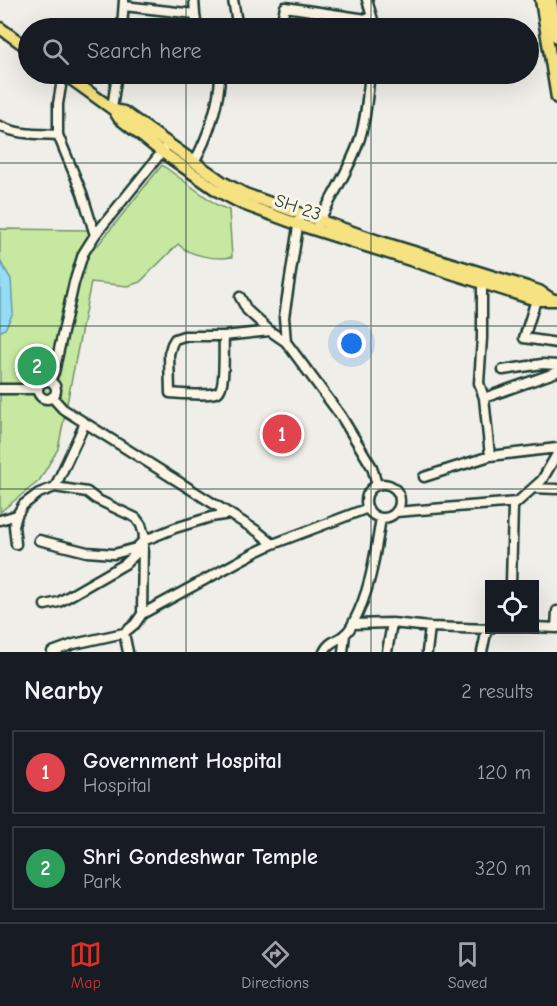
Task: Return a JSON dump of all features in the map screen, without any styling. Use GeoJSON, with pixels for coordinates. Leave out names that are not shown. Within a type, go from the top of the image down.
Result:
{"type":"FeatureCollection","features":[{"type":"Feature","properties":{"kind":"main road"},"geometry":{"type":"LineString","coordinates":[[541,0],[557,98]]}},
{"type":"Feature","properties":{"kind":"main road"},"geometry":{"type":"LineString","coordinates":[[551,0],[557,37]]}},
{"type":"Feature","properties":{"kind":"main road"},"geometry":{"type":"LineString","coordinates":[[0,28],[18,41]]}},
{"type":"Feature","properties":{"kind":"main road"},"geometry":{"type":"LineString","coordinates":[[77,84],[113,109],[124,112],[136,126],[205,176],[299,219],[483,279],[510,287],[538,291],[555,300]]}},
{"type":"Feature","properties":{"kind":"main road"},"geometry":{"type":"LineString","coordinates":[[165,148],[194,162],[205,176]]}},
{"type":"Feature","properties":{"kind":"main road"},"geometry":{"type":"LineString","coordinates":[[510,287],[536,300],[555,300]]}},
{"type":"Feature","properties":{"kind":"street"},"geometry":{"type":"LineString","coordinates":[[194,0],[196,18]]}},
{"type":"Feature","properties":{"kind":"street"},"geometry":{"type":"LineString","coordinates":[[233,0],[236,18]]}},
{"type":"Feature","properties":{"kind":"street"},"geometry":{"type":"LineString","coordinates":[[367,0],[372,18]]}},
{"type":"Feature","properties":{"kind":"street"},"geometry":{"type":"LineString","coordinates":[[123,18],[124,3],[195,14]]}},
{"type":"Feature","properties":{"kind":"street"},"geometry":{"type":"LineString","coordinates":[[282,18],[285,8],[340,18]]}},
{"type":"Feature","properties":{"kind":"street"},"geometry":{"type":"LineString","coordinates":[[61,84],[58,104],[58,135],[82,193],[95,235]]}},
{"type":"Feature","properties":{"kind":"street"},"geometry":{"type":"LineString","coordinates":[[113,109],[116,84]]}},
{"type":"Feature","properties":{"kind":"street"},"geometry":{"type":"LineString","coordinates":[[194,162],[200,152],[217,104],[219,84]]}},
{"type":"Feature","properties":{"kind":"street"},"geometry":{"type":"LineString","coordinates":[[318,226],[359,141],[369,84]]}},
{"type":"Feature","properties":{"kind":"street"},"geometry":{"type":"LineString","coordinates":[[0,126],[26,133],[58,135]]}},
{"type":"Feature","properties":{"kind":"street"},"geometry":{"type":"LineString","coordinates":[[51,381],[82,254],[165,148]]}},
{"type":"Feature","properties":{"kind":"street"},"geometry":{"type":"LineString","coordinates":[[286,342],[284,317],[299,219]]}},
{"type":"Feature","properties":{"kind":"street"},"geometry":{"type":"LineString","coordinates":[[483,279],[479,383],[484,398],[490,456]]}},
{"type":"Feature","properties":{"kind":"street"},"geometry":{"type":"LineString","coordinates":[[240,297],[247,310],[286,342],[341,416],[372,467],[377,485]]}},
{"type":"Feature","properties":{"kind":"street"},"geometry":{"type":"LineString","coordinates":[[536,300],[524,339],[557,343]]}},
{"type":"Feature","properties":{"kind":"street"},"geometry":{"type":"LineString","coordinates":[[224,336],[221,389],[210,394],[170,393],[169,354],[175,339],[184,336],[224,336],[270,331]]}},
{"type":"Feature","properties":{"kind":"street"},"geometry":{"type":"LineString","coordinates":[[503,370],[542,364],[557,365]]}},
{"type":"Feature","properties":{"kind":"street"},"geometry":{"type":"LineString","coordinates":[[484,398],[557,372]]}},
{"type":"Feature","properties":{"kind":"street"},"geometry":{"type":"LineString","coordinates":[[51,381],[56,387],[56,393],[52,397],[44,398],[39,395],[40,383],[51,381]]}},
{"type":"Feature","properties":{"kind":"street"},"geometry":{"type":"LineString","coordinates":[[0,389],[38,389]]}},
{"type":"Feature","properties":{"kind":"street"},"geometry":{"type":"LineString","coordinates":[[52,397],[63,409],[257,531],[273,544]]}},
{"type":"Feature","properties":{"kind":"street"},"geometry":{"type":"LineString","coordinates":[[55,486],[85,423]]}},
{"type":"Feature","properties":{"kind":"street"},"geometry":{"type":"LineString","coordinates":[[424,477],[490,456],[557,448]]}},
{"type":"Feature","properties":{"kind":"street"},"geometry":{"type":"LineString","coordinates":[[511,580],[513,506],[542,480],[557,454]]}},
{"type":"Feature","properties":{"kind":"street"},"geometry":{"type":"LineString","coordinates":[[388,484],[397,491],[399,507],[392,516],[381,518],[371,513],[368,508],[366,503],[368,492],[377,485],[388,484]]}},
{"type":"Feature","properties":{"kind":"street"},"geometry":{"type":"LineString","coordinates":[[16,544],[14,526],[23,505],[39,493],[55,486],[87,492],[96,499],[136,518],[144,535],[142,614]]}},
{"type":"Feature","properties":{"kind":"street"},"geometry":{"type":"LineString","coordinates":[[532,488],[557,489]]}},
{"type":"Feature","properties":{"kind":"street"},"geometry":{"type":"LineString","coordinates":[[396,512],[517,502]]}},
{"type":"Feature","properties":{"kind":"street"},"geometry":{"type":"LineString","coordinates":[[52,652],[74,644],[124,633],[142,614],[254,553],[368,508]]}},
{"type":"Feature","properties":{"kind":"street"},"geometry":{"type":"LineString","coordinates":[[39,540],[87,552],[114,554],[136,548],[143,541],[175,528],[230,514]]}},
{"type":"Feature","properties":{"kind":"street"},"geometry":{"type":"LineString","coordinates":[[0,520],[17,515]]}},
{"type":"Feature","properties":{"kind":"street"},"geometry":{"type":"LineString","coordinates":[[324,652],[327,646],[345,634],[353,624],[374,564],[381,518]]}},
{"type":"Feature","properties":{"kind":"street"},"geometry":{"type":"LineString","coordinates":[[45,605],[59,603],[125,564],[139,551],[143,541]]}},
{"type":"Feature","properties":{"kind":"street"},"geometry":{"type":"LineString","coordinates":[[539,627],[557,628],[557,610]]}},
{"type":"Feature","properties":{"kind":"street"},"geometry":{"type":"LineString","coordinates":[[353,624],[392,623],[485,629]]}},
{"type":"Feature","properties":{"kind":"street"},"geometry":{"type":"LineString","coordinates":[[387,652],[392,623]]}},
{"type":"Feature","properties":{"kind":"street"},"geometry":{"type":"LineString","coordinates":[[427,652],[430,627]]}},
{"type":"Feature","properties":{"kind":"street"},"geometry":{"type":"LineString","coordinates":[[124,633],[128,652]]}},
{"type":"Feature","properties":{"kind":"street"},"geometry":{"type":"LineString","coordinates":[[343,652],[345,634]]}},
{"type":"Feature","properties":{"kind":"street"},"geometry":{"type":"LineString","coordinates":[[482,652],[487,634]]}},
{"type":"Feature","properties":{"kind":"green space"},"geometry":{"type":"Polygon","coordinates":[[[162,165],[217,205],[229,210],[232,257],[204,256],[189,252],[178,244],[140,282],[128,286],[91,282],[58,449],[39,481],[0,512],[0,229],[88,230],[98,245],[162,165]]]}},
{"type":"Feature","properties":{"kind":"water"},"geometry":{"type":"Polygon","coordinates":[[[0,261],[11,279],[13,313],[5,329],[0,332],[0,261]]]}},
{"type":"Feature","properties":{"kind":"place","name":"Shri Gondeshwar Temple"},"geometry":{"type":"Point","coordinates":[37,366]}},
{"type":"Feature","properties":{"kind":"place","name":"Government Hospital"},"geometry":{"type":"Point","coordinates":[282,434]}}]}
